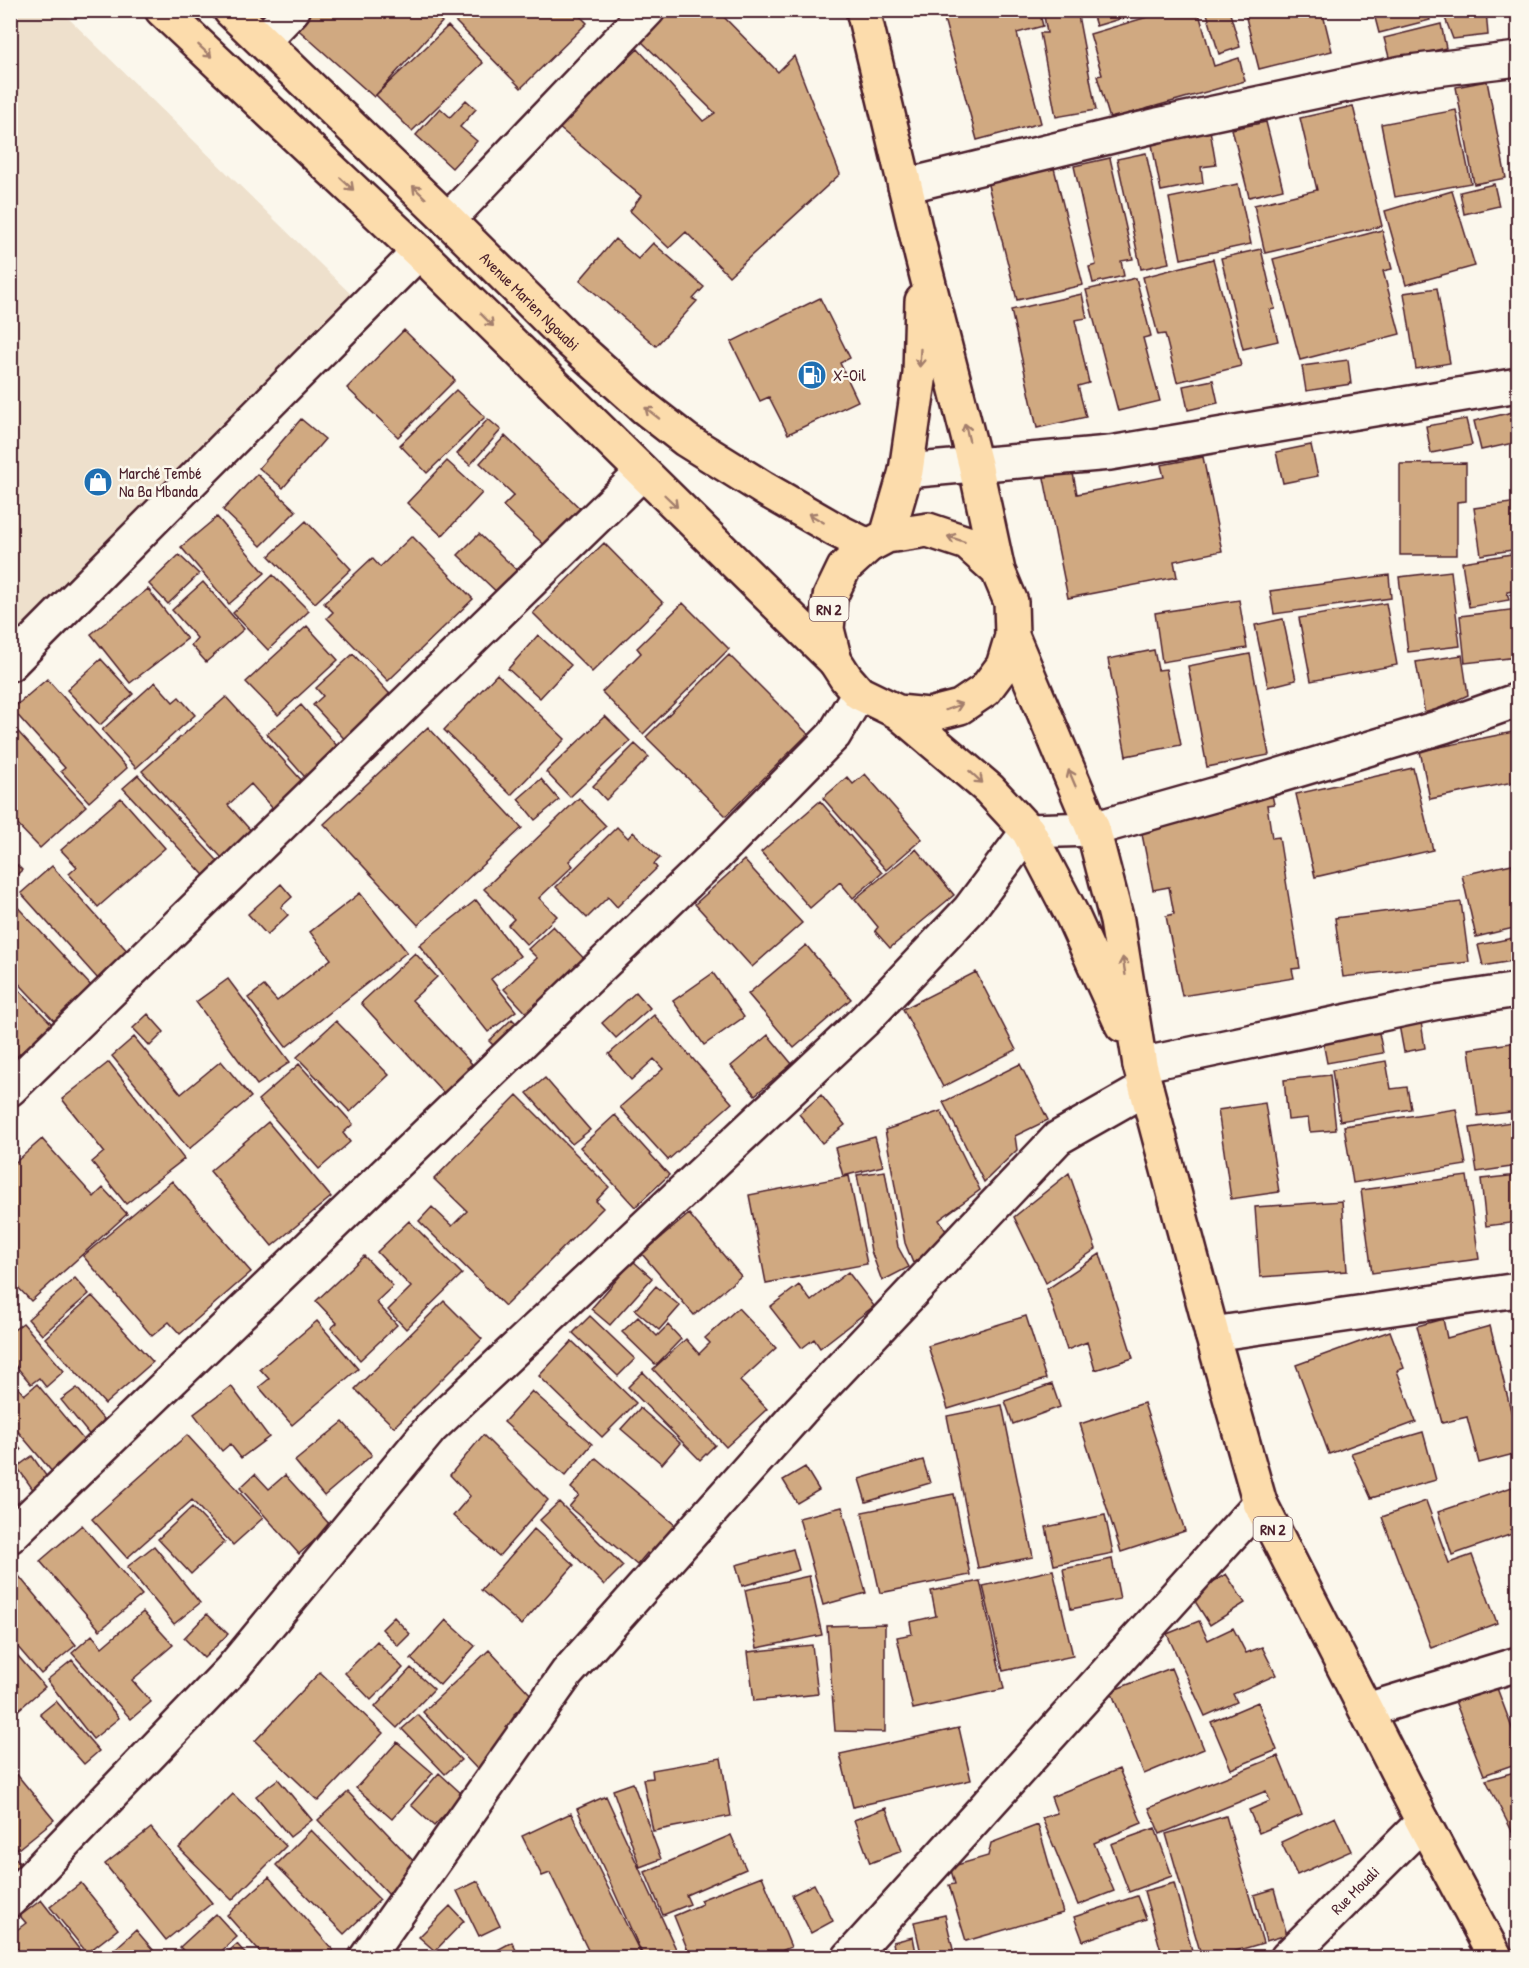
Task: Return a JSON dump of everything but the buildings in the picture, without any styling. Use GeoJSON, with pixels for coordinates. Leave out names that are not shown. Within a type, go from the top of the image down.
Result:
{"type":"FeatureCollection","features":[{"type":"Feature","properties":{"kind":"main road"},"geometry":{"type":"LineString","coordinates":[[162,10],[420,252],[835,661]]}},
{"type":"Feature","properties":{"kind":"main road","name":"Avenue Marien Ngouabi"},"geometry":{"type":"LineString","coordinates":[[230,10],[448,220],[568,340],[653,414],[686,440],[836,530],[877,541]]}},
{"type":"Feature","properties":{"kind":"main road","name":"RN 2"},"geometry":{"type":"LineString","coordinates":[[863,10],[922,257],[975,464],[998,571],[1011,603],[1012,636],[1003,666],[985,690],[960,707],[929,715],[898,712]]}},
{"type":"Feature","properties":{"kind":"main road","name":"RN 2"},"geometry":{"type":"LineString","coordinates":[[877,541],[906,471],[920,374],[922,257]]}},
{"type":"Feature","properties":{"kind":"main road","name":"RN 2"},"geometry":{"type":"LineString","coordinates":[[998,571],[967,543],[928,530],[877,541],[844,568],[830,597],[827,629],[835,661],[859,693],[898,712],[989,789],[1028,831],[1072,915],[1143,1076]]}},
{"type":"Feature","properties":{"kind":"main road","name":"RN 2"},"geometry":{"type":"LineString","coordinates":[[1012,636],[1093,829],[1117,921],[1143,1076],[1260,1503],[1423,1822],[1496,1958]]}},
{"type":"Feature","properties":{"kind":"street"},"geometry":{"type":"LineString","coordinates":[[263,41],[293,10]]}},
{"type":"Feature","properties":{"kind":"street"},"geometry":{"type":"LineString","coordinates":[[448,220],[648,10]]}},
{"type":"Feature","properties":{"kind":"street"},"geometry":{"type":"LineString","coordinates":[[905,186],[1158,125],[1390,76],[1518,59]]}},
{"type":"Feature","properties":{"kind":"street"},"geometry":{"type":"LineString","coordinates":[[10,664],[420,252]]}},
{"type":"Feature","properties":{"kind":"street"},"geometry":{"type":"LineString","coordinates":[[906,471],[1110,453],[1518,385]]}},
{"type":"Feature","properties":{"kind":"street"},"geometry":{"type":"LineString","coordinates":[[10,1089],[642,473]]}},
{"type":"Feature","properties":{"kind":"street"},"geometry":{"type":"LineString","coordinates":[[10,1536],[717,854],[834,735],[859,693]]}},
{"type":"Feature","properties":{"kind":"street"},"geometry":{"type":"LineString","coordinates":[[10,1900],[230,1671],[431,1428],[864,1021],[969,910],[1028,831],[1093,829],[1444,726],[1518,700]]}},
{"type":"Feature","properties":{"kind":"street"},"geometry":{"type":"LineString","coordinates":[[366,1958],[567,1673],[801,1410],[1058,1138],[1143,1076],[1438,1002],[1518,990]]}},
{"type":"Feature","properties":{"kind":"street"},"geometry":{"type":"LineString","coordinates":[[1212,1334],[1518,1290]]}},
{"type":"Feature","properties":{"kind":"street"},"geometry":{"type":"LineString","coordinates":[[849,1958],[1260,1503]]}},
{"type":"Feature","properties":{"kind":"street"},"geometry":{"type":"LineString","coordinates":[[1367,1710],[1518,1664]]}},
{"type":"Feature","properties":{"kind":"street","name":"Rue Mouali"},"geometry":{"type":"LineString","coordinates":[[1287,1958],[1423,1822]]}},
{"type":"Feature","properties":{"kind":"shaded area","name":"Marché Tembé Na Ba Mbanda"},"geometry":{"type":"Polygon","coordinates":[[[11,11],[61,11],[360,303],[11,661],[11,11]]]}},
{"type":"Feature","properties":{"kind":"place","name":"X-Oil"},"geometry":{"type":"Point","coordinates":[812,375]}},
{"type":"Feature","properties":{"kind":"place","name":"Marché Tembé Na Ba Mbanda"},"geometry":{"type":"Point","coordinates":[98,482]}}]}
